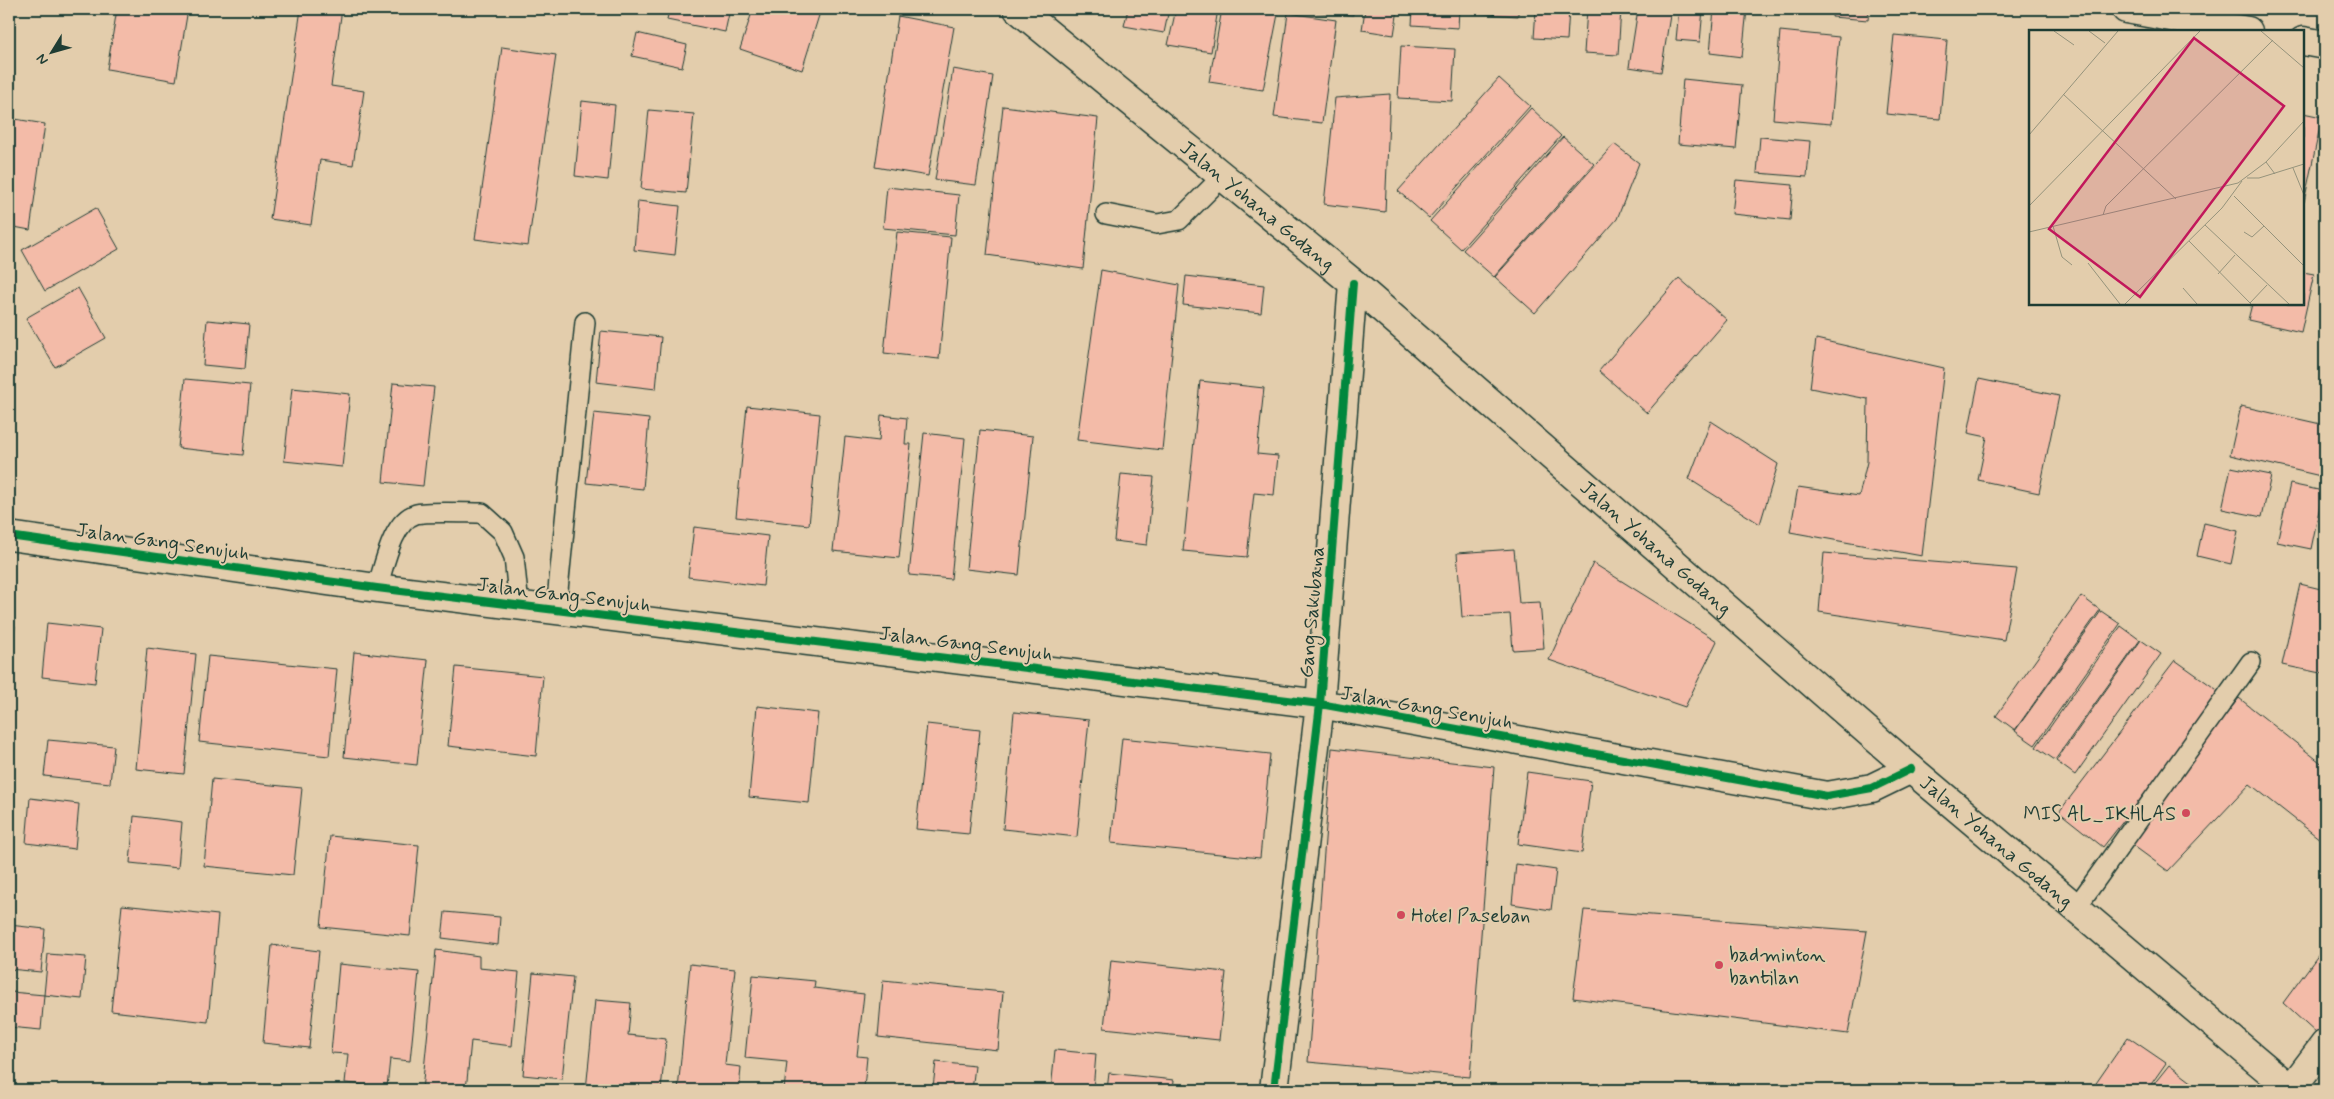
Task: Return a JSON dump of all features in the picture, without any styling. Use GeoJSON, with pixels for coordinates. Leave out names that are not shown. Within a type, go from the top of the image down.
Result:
{"type":"FeatureCollection","features":[{"type":"Feature","properties":{"kind":"street","name":"Jalan Yohana Godang"},"geometry":{"type":"LineString","coordinates":[[1018,9],[1353,284],[1911,769],[2292,1090]]}},
{"type":"Feature","properties":{"kind":"street"},"geometry":{"type":"LineString","coordinates":[[2126,9],[2242,30]]}},
{"type":"Feature","properties":{"kind":"street"},"geometry":{"type":"LineString","coordinates":[[2304,41],[2325,45]]}},
{"type":"Feature","properties":{"kind":"street","name":"Gang Sakubana"},"geometry":{"type":"LineString","coordinates":[[1274,1090],[1320,704],[1350,350],[1353,284]]}},
{"type":"Feature","properties":{"kind":"street","name":"Jalan Gang Senujuh"},"geometry":{"type":"LineString","coordinates":[[9,536],[377,588],[1320,704],[1827,796],[1872,788],[1911,769]]}},
{"type":"Feature","properties":{"kind":"street"},"geometry":{"type":"LineString","coordinates":[[2292,1090],[2325,1044]]}},
{"type":"Feature","properties":{"kind":"lane"},"geometry":{"type":"LineString","coordinates":[[1106,214],[1157,224],[1179,220],[1223,176]]}},
{"type":"Feature","properties":{"kind":"lane"},"geometry":{"type":"LineString","coordinates":[[556,610],[585,322]]}},
{"type":"Feature","properties":{"kind":"lane"},"geometry":{"type":"LineString","coordinates":[[377,588],[392,539],[400,525],[416,514],[482,513],[503,532],[514,557],[519,606]]}},
{"type":"Feature","properties":{"kind":"lane"},"geometry":{"type":"LineString","coordinates":[[2075,909],[2252,662]]}},
{"type":"Feature","properties":{"kind":"building"},"geometry":{"type":"Polygon","coordinates":[[[117,9],[188,9],[176,81],[107,69],[117,9]]]}},
{"type":"Feature","properties":{"kind":"building"},"geometry":{"type":"Polygon","coordinates":[[[301,9],[342,9],[331,86],[364,91],[353,165],[320,160],[311,225],[270,219],[301,9]]]}},
{"type":"Feature","properties":{"kind":"building"},"geometry":{"type":"Polygon","coordinates":[[[669,9],[730,9],[725,32],[667,20],[669,9]]]}},
{"type":"Feature","properties":{"kind":"building"},"geometry":{"type":"Polygon","coordinates":[[[753,9],[821,9],[802,70],[740,49],[753,9]]]}},
{"type":"Feature","properties":{"kind":"building"},"geometry":{"type":"Polygon","coordinates":[[[1128,9],[1169,9],[1164,33],[1124,26],[1128,9]]]}},
{"type":"Feature","properties":{"kind":"building"},"geometry":{"type":"Polygon","coordinates":[[[1176,9],[1218,9],[1211,52],[1168,45],[1176,9]]]}},
{"type":"Feature","properties":{"kind":"building"},"geometry":{"type":"Polygon","coordinates":[[[1222,9],[1279,9],[1263,90],[1209,82],[1222,9]]]}},
{"type":"Feature","properties":{"kind":"building"},"geometry":{"type":"Polygon","coordinates":[[[1314,9],[1353,9],[1353,15],[1314,12],[1314,9]]]}},
{"type":"Feature","properties":{"kind":"building"},"geometry":{"type":"Polygon","coordinates":[[[1365,9],[1398,9],[1394,35],[1362,30],[1365,9]]]}},
{"type":"Feature","properties":{"kind":"building"},"geometry":{"type":"Polygon","coordinates":[[[1413,9],[1459,9],[1458,28],[1412,25],[1413,9]]]}},
{"type":"Feature","properties":{"kind":"building"},"geometry":{"type":"Polygon","coordinates":[[[1471,9],[1518,9],[1518,16],[1471,13],[1471,9]]]}},
{"type":"Feature","properties":{"kind":"building"},"geometry":{"type":"Polygon","coordinates":[[[1536,9],[1569,9],[1567,40],[1534,38],[1536,9]]]}},
{"type":"Feature","properties":{"kind":"building"},"geometry":{"type":"Polygon","coordinates":[[[1587,9],[1621,9],[1618,55],[1584,53],[1587,9]]]}},
{"type":"Feature","properties":{"kind":"building"},"geometry":{"type":"Polygon","coordinates":[[[1638,9],[1671,9],[1661,72],[1629,67],[1638,9]]]}},
{"type":"Feature","properties":{"kind":"building"},"geometry":{"type":"Polygon","coordinates":[[[1679,9],[1703,9],[1700,42],[1676,40],[1679,9]]]}},
{"type":"Feature","properties":{"kind":"building"},"geometry":{"type":"Polygon","coordinates":[[[1714,9],[1747,9],[1742,57],[1710,53],[1714,9]]]}},
{"type":"Feature","properties":{"kind":"building"},"geometry":{"type":"Polygon","coordinates":[[[1833,9],[1869,9],[1868,20],[1832,17],[1833,9]]]}},
{"type":"Feature","properties":{"kind":"building"},"geometry":{"type":"Polygon","coordinates":[[[1288,13],[1336,20],[1322,123],[1274,117],[1288,13]]]}},
{"type":"Feature","properties":{"kind":"building"},"geometry":{"type":"Polygon","coordinates":[[[898,16],[954,27],[928,176],[875,167],[898,16]]]}},
{"type":"Feature","properties":{"kind":"building"},"geometry":{"type":"Polygon","coordinates":[[[1780,31],[1839,37],[1831,124],[1773,119],[1780,31]]]}},
{"type":"Feature","properties":{"kind":"building"},"geometry":{"type":"Polygon","coordinates":[[[637,33],[687,45],[682,67],[632,56],[637,33]]]}},
{"type":"Feature","properties":{"kind":"building"},"geometry":{"type":"Polygon","coordinates":[[[1894,35],[1947,40],[1940,119],[1886,114],[1894,35]]]}},
{"type":"Feature","properties":{"kind":"building"},"geometry":{"type":"Polygon","coordinates":[[[1401,46],[1455,49],[1452,101],[1398,98],[1401,46]]]}},
{"type":"Feature","properties":{"kind":"building"},"geometry":{"type":"Polygon","coordinates":[[[502,47],[556,55],[528,246],[475,239],[502,47]]]}},
{"type":"Feature","properties":{"kind":"building"},"geometry":{"type":"Polygon","coordinates":[[[953,69],[993,76],[976,185],[935,180],[953,69]]]}},
{"type":"Feature","properties":{"kind":"building"},"geometry":{"type":"Polygon","coordinates":[[[1499,78],[1530,106],[1429,218],[1398,191],[1499,78]]]}},
{"type":"Feature","properties":{"kind":"building"},"geometry":{"type":"Polygon","coordinates":[[[1683,79],[1742,85],[1736,149],[1678,144],[1683,79]]]}},
{"type":"Feature","properties":{"kind":"building"},"geometry":{"type":"Polygon","coordinates":[[[1390,94],[1385,212],[1324,204],[1335,98],[1390,94]]]}},
{"type":"Feature","properties":{"kind":"building"},"geometry":{"type":"Polygon","coordinates":[[[582,101],[615,105],[608,180],[575,176],[582,101]]]}},
{"type":"Feature","properties":{"kind":"building"},"geometry":{"type":"Polygon","coordinates":[[[1003,106],[1098,118],[1083,269],[987,255],[1003,106]]]}},
{"type":"Feature","properties":{"kind":"building"},"geometry":{"type":"Polygon","coordinates":[[[1531,108],[1561,136],[1461,249],[1430,221],[1531,108]]]}},
{"type":"Feature","properties":{"kind":"building"},"geometry":{"type":"Polygon","coordinates":[[[649,110],[694,114],[686,193],[641,189],[649,110]]]}},
{"type":"Feature","properties":{"kind":"building"},"geometry":{"type":"Polygon","coordinates":[[[2304,113],[2322,117],[2304,202],[2304,113]]]}},
{"type":"Feature","properties":{"kind":"building"},"geometry":{"type":"Polygon","coordinates":[[[9,118],[45,124],[30,230],[9,226],[9,118]]]}},
{"type":"Feature","properties":{"kind":"building"},"geometry":{"type":"Polygon","coordinates":[[[1563,137],[1594,164],[1494,277],[1463,250],[1563,137]]]}},
{"type":"Feature","properties":{"kind":"building"},"geometry":{"type":"Polygon","coordinates":[[[1760,137],[1810,141],[1807,177],[1757,173],[1760,137]]]}},
{"type":"Feature","properties":{"kind":"building"},"geometry":{"type":"Polygon","coordinates":[[[1614,144],[1639,163],[1617,219],[1535,313],[1495,277],[1614,144]]]}},
{"type":"Feature","properties":{"kind":"building"},"geometry":{"type":"Polygon","coordinates":[[[1736,180],[1793,185],[1790,220],[1732,214],[1736,180]]]}},
{"type":"Feature","properties":{"kind":"building"},"geometry":{"type":"Polygon","coordinates":[[[887,187],[959,195],[955,235],[883,228],[887,187]]]}},
{"type":"Feature","properties":{"kind":"building"},"geometry":{"type":"Polygon","coordinates":[[[638,201],[680,206],[675,255],[634,250],[638,201]]]}},
{"type":"Feature","properties":{"kind":"building"},"geometry":{"type":"Polygon","coordinates":[[[96,208],[119,249],[45,291],[22,250],[96,208]]]}},
{"type":"Feature","properties":{"kind":"building"},"geometry":{"type":"Polygon","coordinates":[[[897,232],[951,237],[939,359],[884,353],[897,232]]]}},
{"type":"Feature","properties":{"kind":"building"},"geometry":{"type":"Polygon","coordinates":[[[1101,270],[1179,285],[1162,450],[1077,440],[1101,270]]]}},
{"type":"Feature","properties":{"kind":"building"},"geometry":{"type":"Polygon","coordinates":[[[2304,272],[2314,274],[2301,332],[2248,320],[2252,305],[2304,305],[2304,272]]]}},
{"type":"Feature","properties":{"kind":"building"},"geometry":{"type":"Polygon","coordinates":[[[1186,276],[1264,285],[1261,313],[1183,305],[1186,276]]]}},
{"type":"Feature","properties":{"kind":"building"},"geometry":{"type":"Polygon","coordinates":[[[1679,278],[1727,320],[1647,413],[1599,371],[1679,278]]]}},
{"type":"Feature","properties":{"kind":"building"},"geometry":{"type":"Polygon","coordinates":[[[78,288],[106,338],[55,367],[26,318],[78,288]]]}},
{"type":"Feature","properties":{"kind":"building"},"geometry":{"type":"Polygon","coordinates":[[[207,320],[249,324],[245,369],[203,365],[207,320]]]}},
{"type":"Feature","properties":{"kind":"building"},"geometry":{"type":"Polygon","coordinates":[[[601,331],[661,337],[656,389],[596,382],[601,331]]]}},
{"type":"Feature","properties":{"kind":"building"},"geometry":{"type":"Polygon","coordinates":[[[1816,339],[1944,368],[1922,556],[1790,532],[1798,487],[1859,496],[1867,462],[1868,399],[1810,388],[1816,339]]]}},
{"type":"Feature","properties":{"kind":"building"},"geometry":{"type":"Polygon","coordinates":[[[185,379],[250,385],[243,455],[178,448],[185,379]]]}},
{"type":"Feature","properties":{"kind":"building"},"geometry":{"type":"Polygon","coordinates":[[[1979,379],[2059,396],[2039,493],[1978,480],[1987,437],[1968,433],[1979,379]]]}},
{"type":"Feature","properties":{"kind":"building"},"geometry":{"type":"Polygon","coordinates":[[[1200,381],[1264,388],[1257,454],[1278,456],[1274,495],[1254,493],[1247,557],[1183,551],[1200,381]]]}},
{"type":"Feature","properties":{"kind":"building"},"geometry":{"type":"Polygon","coordinates":[[[393,383],[434,387],[423,486],[383,482],[393,383]]]}},
{"type":"Feature","properties":{"kind":"building"},"geometry":{"type":"Polygon","coordinates":[[[292,388],[350,394],[342,467],[284,461],[292,388]]]}},
{"type":"Feature","properties":{"kind":"building"},"geometry":{"type":"Polygon","coordinates":[[[747,406],[820,414],[809,525],[736,517],[747,406]]]}},
{"type":"Feature","properties":{"kind":"building"},"geometry":{"type":"Polygon","coordinates":[[[2241,406],[2325,425],[2325,477],[2230,455],[2241,406]]]}},
{"type":"Feature","properties":{"kind":"building"},"geometry":{"type":"Polygon","coordinates":[[[594,413],[649,419],[643,489],[586,483],[594,413]]]}},
{"type":"Feature","properties":{"kind":"building"},"geometry":{"type":"Polygon","coordinates":[[[881,415],[907,418],[905,444],[911,444],[899,558],[833,551],[845,437],[879,441],[881,415]]]}},
{"type":"Feature","properties":{"kind":"building"},"geometry":{"type":"Polygon","coordinates":[[[1711,421],[1778,464],[1760,524],[1689,479],[1711,421]]]}},
{"type":"Feature","properties":{"kind":"building"},"geometry":{"type":"Polygon","coordinates":[[[980,430],[1033,436],[1019,575],[966,569],[980,430]]]}},
{"type":"Feature","properties":{"kind":"building"},"geometry":{"type":"Polygon","coordinates":[[[924,433],[965,438],[951,579],[909,575],[924,433]]]}},
{"type":"Feature","properties":{"kind":"building"},"geometry":{"type":"Polygon","coordinates":[[[2231,467],[2271,475],[2262,517],[2222,509],[2231,467]]]}},
{"type":"Feature","properties":{"kind":"building"},"geometry":{"type":"Polygon","coordinates":[[[1121,474],[1154,477],[1147,545],[1114,541],[1121,474]]]}},
{"type":"Feature","properties":{"kind":"building"},"geometry":{"type":"Polygon","coordinates":[[[2290,484],[2323,491],[2311,549],[2277,542],[2290,484]]]}},
{"type":"Feature","properties":{"kind":"building"},"geometry":{"type":"Polygon","coordinates":[[[2204,523],[2238,531],[2231,564],[2197,556],[2204,523]]]}},
{"type":"Feature","properties":{"kind":"building"},"geometry":{"type":"Polygon","coordinates":[[[694,527],[768,536],[763,586],[688,577],[694,527]]]}},
{"type":"Feature","properties":{"kind":"building"},"geometry":{"type":"Polygon","coordinates":[[[1514,549],[1519,603],[1540,602],[1544,648],[1513,650],[1510,614],[1462,617],[1457,553],[1514,549]]]}},
{"type":"Feature","properties":{"kind":"building"},"geometry":{"type":"Polygon","coordinates":[[[1824,553],[2017,569],[2004,640],[1819,612],[1824,553]]]}},
{"type":"Feature","properties":{"kind":"building"},"geometry":{"type":"Polygon","coordinates":[[[1593,563],[1717,641],[1685,707],[1549,660],[1593,563]]]}},
{"type":"Feature","properties":{"kind":"building"},"geometry":{"type":"Polygon","coordinates":[[[2300,584],[2325,590],[2325,674],[2282,665],[2300,584]]]}},
{"type":"Feature","properties":{"kind":"building"},"geometry":{"type":"Polygon","coordinates":[[[2081,596],[2100,610],[2015,730],[1996,716],[2081,596]]]}},
{"type":"Feature","properties":{"kind":"building"},"geometry":{"type":"Polygon","coordinates":[[[2101,611],[2120,624],[2035,745],[2015,731],[2101,611]]]}},
{"type":"Feature","properties":{"kind":"building"},"geometry":{"type":"Polygon","coordinates":[[[47,623],[101,629],[95,683],[42,677],[47,623]]]}},
{"type":"Feature","properties":{"kind":"building"},"geometry":{"type":"Polygon","coordinates":[[[9,625],[15,626],[9,684],[9,625]]]}},
{"type":"Feature","properties":{"kind":"building"},"geometry":{"type":"Polygon","coordinates":[[[2121,626],[2140,640],[2055,760],[2036,747],[2121,626]]]}},
{"type":"Feature","properties":{"kind":"building"},"geometry":{"type":"Polygon","coordinates":[[[2141,640],[2161,654],[2075,775],[2056,761],[2141,640]]]}},
{"type":"Feature","properties":{"kind":"building"},"geometry":{"type":"Polygon","coordinates":[[[147,648],[196,654],[184,774],[136,769],[147,648]]]}},
{"type":"Feature","properties":{"kind":"building"},"geometry":{"type":"Polygon","coordinates":[[[354,652],[428,660],[417,765],[344,757],[354,652]]]}},
{"type":"Feature","properties":{"kind":"building"},"geometry":{"type":"Polygon","coordinates":[[[208,656],[337,669],[329,756],[199,742],[208,656]]]}},
{"type":"Feature","properties":{"kind":"building"},"geometry":{"type":"Polygon","coordinates":[[[2175,660],[2223,694],[2103,847],[2059,812],[2175,660]]]}},
{"type":"Feature","properties":{"kind":"building"},"geometry":{"type":"Polygon","coordinates":[[[456,667],[543,676],[536,756],[448,746],[456,667]]]}},
{"type":"Feature","properties":{"kind":"building","name":"MIS AL_IKHLAS"},"geometry":{"type":"Polygon","coordinates":[[[2239,698],[2325,766],[2325,843],[2250,784],[2168,871],[2127,841],[2239,698]]]}},
{"type":"Feature","properties":{"kind":"building"},"geometry":{"type":"Polygon","coordinates":[[[757,706],[818,713],[809,803],[749,797],[757,706]]]}},
{"type":"Feature","properties":{"kind":"building"},"geometry":{"type":"Polygon","coordinates":[[[1014,712],[1089,720],[1077,837],[1003,829],[1014,712]]]}},
{"type":"Feature","properties":{"kind":"building"},"geometry":{"type":"Polygon","coordinates":[[[927,724],[980,730],[969,834],[916,829],[927,724]]]}},
{"type":"Feature","properties":{"kind":"building"},"geometry":{"type":"Polygon","coordinates":[[[1122,738],[1270,754],[1260,858],[1111,843],[1122,738]]]}},
{"type":"Feature","properties":{"kind":"building"},"geometry":{"type":"Polygon","coordinates":[[[48,740],[114,746],[110,783],[44,776],[48,740]]]}},
{"type":"Feature","properties":{"kind":"building","name":"Hotel Paseban"},"geometry":{"type":"Polygon","coordinates":[[[1332,748],[1494,767],[1470,1077],[1308,1062],[1332,748]]]}},
{"type":"Feature","properties":{"kind":"building"},"geometry":{"type":"Polygon","coordinates":[[[1527,772],[1591,781],[1582,853],[1518,844],[1527,772]]]}},
{"type":"Feature","properties":{"kind":"building"},"geometry":{"type":"Polygon","coordinates":[[[212,779],[302,788],[293,875],[204,866],[212,779]]]}},
{"type":"Feature","properties":{"kind":"building"},"geometry":{"type":"Polygon","coordinates":[[[30,798],[79,804],[75,849],[26,843],[30,798]]]}},
{"type":"Feature","properties":{"kind":"building"},"geometry":{"type":"Polygon","coordinates":[[[134,816],[182,822],[178,868],[130,863],[134,816]]]}},
{"type":"Feature","properties":{"kind":"building"},"geometry":{"type":"Polygon","coordinates":[[[330,836],[419,845],[410,936],[321,927],[330,836]]]}},
{"type":"Feature","properties":{"kind":"building"},"geometry":{"type":"Polygon","coordinates":[[[1516,864],[1556,870],[1551,910],[1512,904],[1516,864]]]}},
{"type":"Feature","properties":{"kind":"building"},"geometry":{"type":"Polygon","coordinates":[[[122,905],[218,915],[208,1022],[111,1011],[122,905]]]}},
{"type":"Feature","properties":{"kind":"building","name":"badminton bantilan"},"geometry":{"type":"Polygon","coordinates":[[[1584,910],[1867,931],[1848,1034],[1573,998],[1584,910]]]}},
{"type":"Feature","properties":{"kind":"building"},"geometry":{"type":"Polygon","coordinates":[[[445,912],[500,917],[498,945],[442,938],[445,912]]]}},
{"type":"Feature","properties":{"kind":"building"},"geometry":{"type":"Polygon","coordinates":[[[9,925],[45,929],[41,972],[9,969],[9,925]]]}},
{"type":"Feature","properties":{"kind":"building"},"geometry":{"type":"Polygon","coordinates":[[[272,945],[319,951],[309,1048],[263,1043],[272,945]]]}},
{"type":"Feature","properties":{"kind":"building"},"geometry":{"type":"Polygon","coordinates":[[[2325,946],[2325,1024],[2317,1034],[2283,1003],[2325,946]]]}},
{"type":"Feature","properties":{"kind":"building"},"geometry":{"type":"Polygon","coordinates":[[[436,950],[479,956],[479,968],[519,972],[512,1046],[471,1041],[466,1090],[422,1090],[436,950]]]}},
{"type":"Feature","properties":{"kind":"building"},"geometry":{"type":"Polygon","coordinates":[[[48,954],[86,957],[82,999],[44,995],[48,954]]]}},
{"type":"Feature","properties":{"kind":"building"},"geometry":{"type":"Polygon","coordinates":[[[1111,960],[1226,972],[1219,1040],[1104,1028],[1111,960]]]}},
{"type":"Feature","properties":{"kind":"building"},"geometry":{"type":"Polygon","coordinates":[[[339,964],[419,972],[410,1061],[390,1059],[387,1087],[345,1083],[348,1054],[331,1053],[339,964]]]}},
{"type":"Feature","properties":{"kind":"building"},"geometry":{"type":"Polygon","coordinates":[[[690,964],[735,969],[725,1065],[741,1067],[739,1090],[678,1090],[690,964]]]}},
{"type":"Feature","properties":{"kind":"building"},"geometry":{"type":"Polygon","coordinates":[[[533,973],[573,977],[562,1079],[523,1075],[533,973]]]}},
{"type":"Feature","properties":{"kind":"building"},"geometry":{"type":"Polygon","coordinates":[[[753,975],[815,981],[814,988],[864,994],[857,1056],[867,1057],[864,1088],[784,1090],[787,1062],[745,1058],[753,975]]]}},
{"type":"Feature","properties":{"kind":"building"},"geometry":{"type":"Polygon","coordinates":[[[883,980],[1003,992],[998,1050],[878,1037],[883,980]]]}},
{"type":"Feature","properties":{"kind":"building"},"geometry":{"type":"Polygon","coordinates":[[[11,992],[44,995],[41,1030],[9,1027],[11,992]]]}},
{"type":"Feature","properties":{"kind":"building"},"geometry":{"type":"Polygon","coordinates":[[[595,1000],[631,1003],[628,1035],[666,1039],[661,1090],[586,1090],[595,1000]]]}},
{"type":"Feature","properties":{"kind":"building"},"geometry":{"type":"Polygon","coordinates":[[[2128,1037],[2166,1063],[2147,1090],[2092,1089],[2128,1037]]]}},
{"type":"Feature","properties":{"kind":"building"},"geometry":{"type":"Polygon","coordinates":[[[1055,1050],[1096,1054],[1093,1090],[1051,1090],[1055,1050]]]}},
{"type":"Feature","properties":{"kind":"building"},"geometry":{"type":"Polygon","coordinates":[[[936,1062],[975,1066],[972,1090],[933,1087],[936,1062]]]}},
{"type":"Feature","properties":{"kind":"building"},"geometry":{"type":"Polygon","coordinates":[[[2169,1065],[2202,1090],[2149,1090],[2169,1065]]]}},
{"type":"Feature","properties":{"kind":"building"},"geometry":{"type":"Polygon","coordinates":[[[1109,1073],[1174,1080],[1173,1090],[1107,1090],[1109,1073]]]}},
{"type":"Feature","properties":{"kind":"cycle path"},"geometry":{"type":"LineString","coordinates":[[1274,1090],[1320,704],[1353,283]]}},
{"type":"Feature","properties":{"kind":"cycle path"},"geometry":{"type":"LineString","coordinates":[[9,536],[377,588],[1320,704],[1827,796],[1872,788],[1911,769]]}},
{"type":"Feature","properties":{"kind":"place","name":"MIS AL_IKHLAS"},"geometry":{"type":"Point","coordinates":[2186,813]}},
{"type":"Feature","properties":{"kind":"place","name":"Hotel Paseban"},"geometry":{"type":"Point","coordinates":[1401,915]}},
{"type":"Feature","properties":{"kind":"place","name":"badminton bantilan"},"geometry":{"type":"Point","coordinates":[1719,965]}}]}
